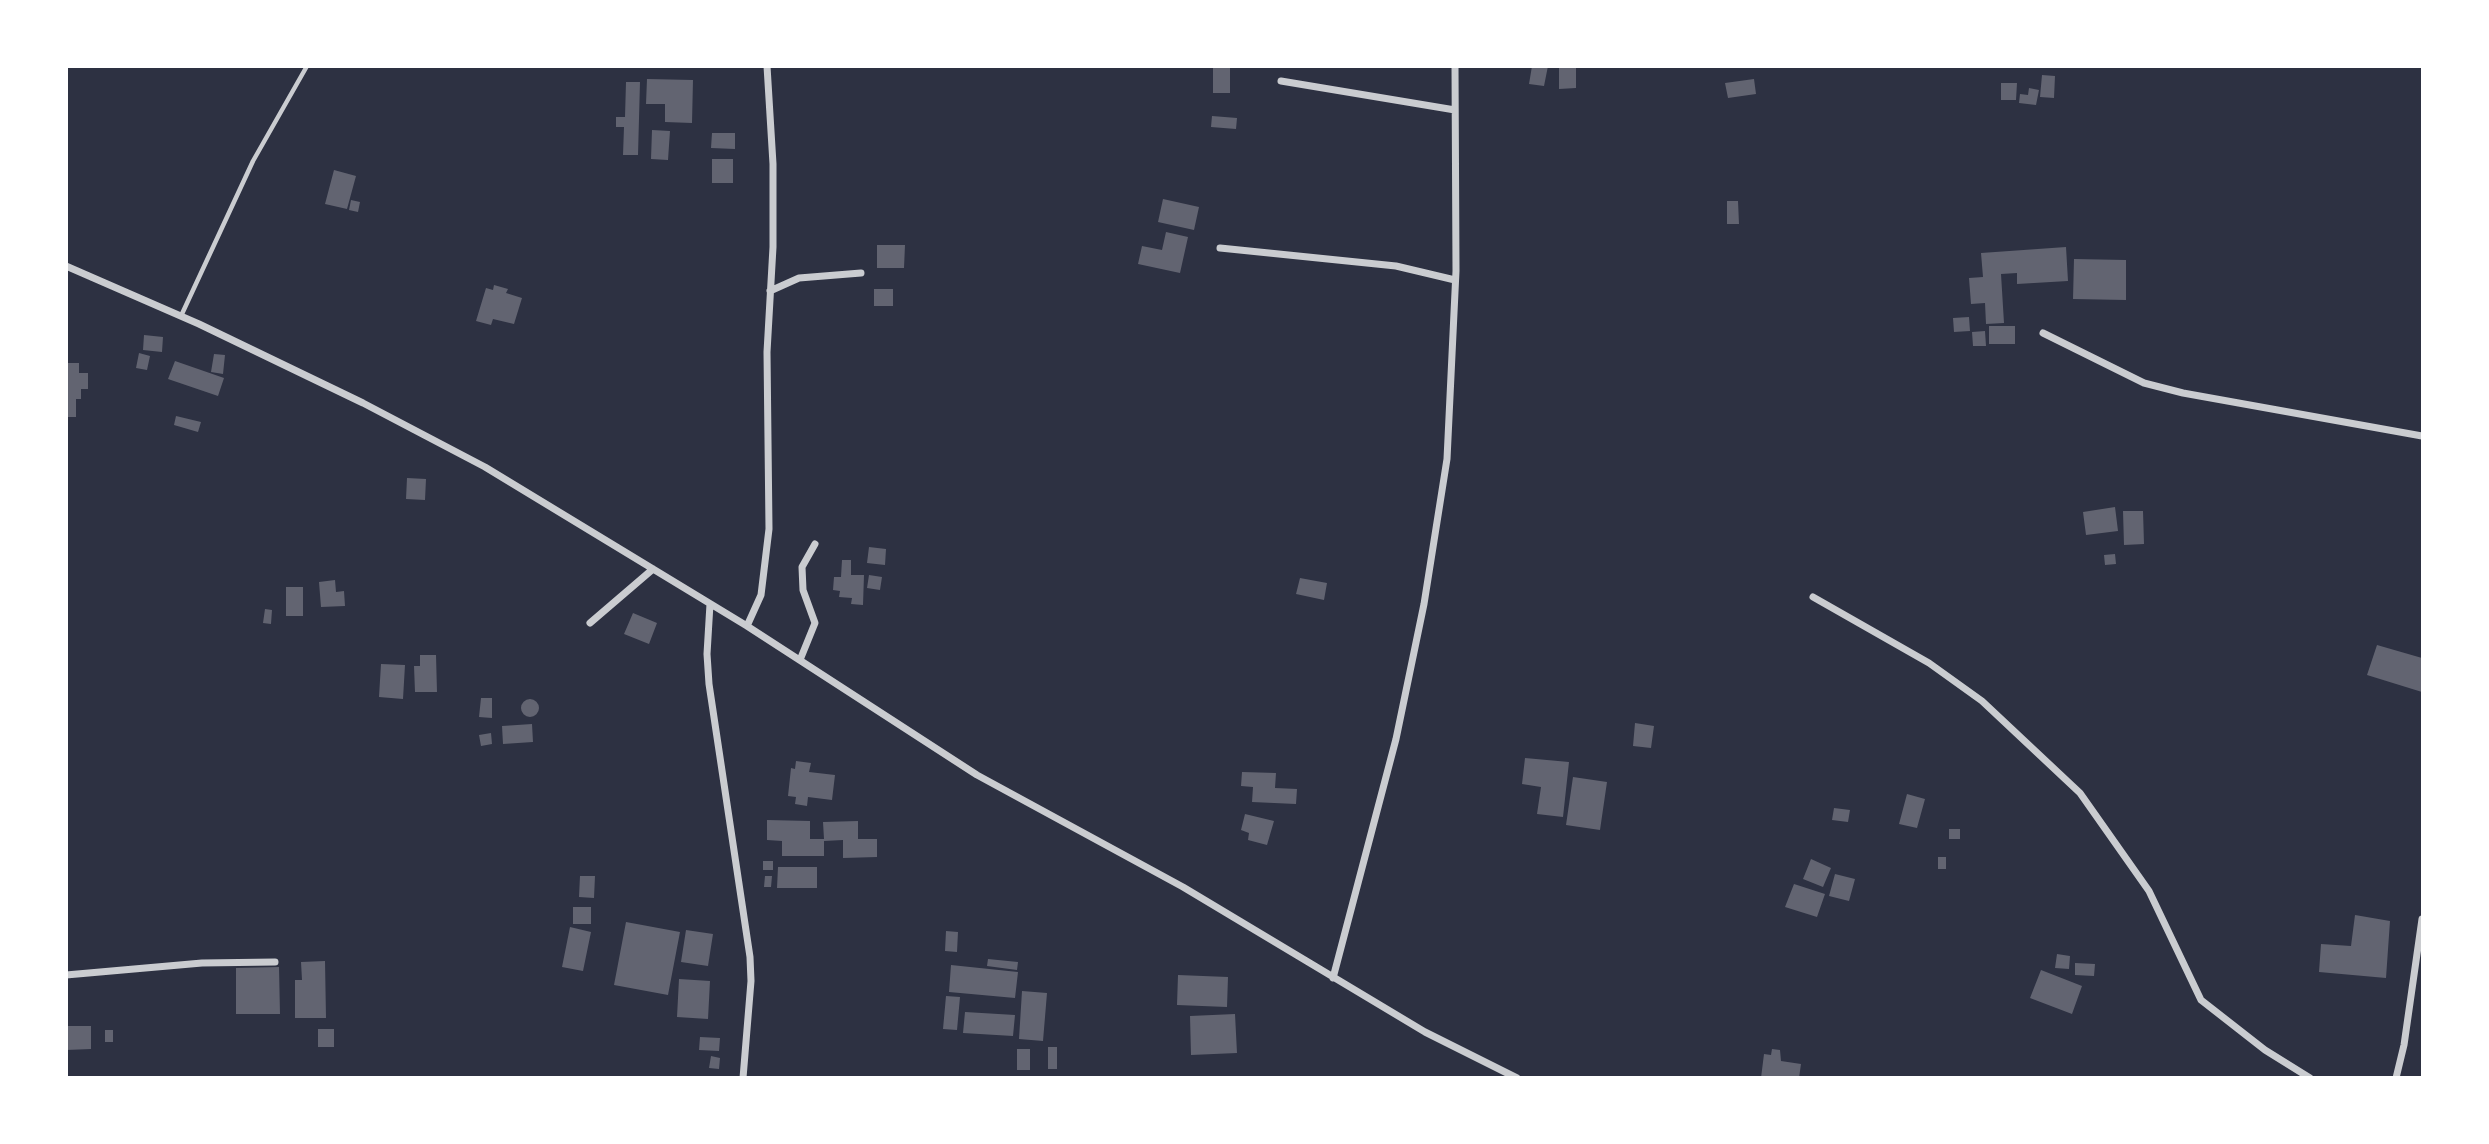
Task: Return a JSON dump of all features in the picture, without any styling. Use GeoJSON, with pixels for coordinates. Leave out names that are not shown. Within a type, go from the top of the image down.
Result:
{"type":"FeatureCollection","features":[{"type":"Feature","properties":{"kind":"street"},"geometry":{"type":"LineString","coordinates":[[747,626],[761,595],[769,530],[766,352],[773,164],[767,66]]}},
{"type":"Feature","properties":{"kind":"street"},"geometry":{"type":"LineString","coordinates":[[1333,978],[1394,750],[1426,592],[1447,459],[1455,280],[1455,66]]}},
{"type":"Feature","properties":{"kind":"street"},"geometry":{"type":"LineString","coordinates":[[1281,81],[1455,110]]}},
{"type":"Feature","properties":{"kind":"street"},"geometry":{"type":"LineString","coordinates":[[1220,248],[1396,266],[1455,280]]}},
{"type":"Feature","properties":{"kind":"street"},"geometry":{"type":"LineString","coordinates":[[66,266],[363,403],[449,448],[747,626],[977,775],[1183,887],[1425,1032],[1517,1077]]}},
{"type":"Feature","properties":{"kind":"street"},"geometry":{"type":"LineString","coordinates":[[770,291],[799,278],[862,273]]}},
{"type":"Feature","properties":{"kind":"street"},"geometry":{"type":"LineString","coordinates":[[2043,333],[2144,383],[2183,393],[2423,436]]}},
{"type":"Feature","properties":{"kind":"street"},"geometry":{"type":"LineString","coordinates":[[800,660],[815,622],[803,590],[802,567],[815,544]]}},
{"type":"Feature","properties":{"kind":"street"},"geometry":{"type":"LineString","coordinates":[[590,622],[628,594],[653,569]]}},
{"type":"Feature","properties":{"kind":"street"},"geometry":{"type":"LineString","coordinates":[[1813,597],[1929,663],[1982,701],[2080,793],[2149,891],[2201,1000],[2265,1050],[2310,1077]]}},
{"type":"Feature","properties":{"kind":"street"},"geometry":{"type":"LineString","coordinates":[[710,604],[707,654],[709,684],[750,957],[751,981],[743,1077]]}},
{"type":"Feature","properties":{"kind":"street"},"geometry":{"type":"LineString","coordinates":[[2396,1077],[2404,1045],[2423,919]]}},
{"type":"Feature","properties":{"kind":"street"},"geometry":{"type":"LineString","coordinates":[[66,975],[202,963],[275,962]]}},
{"type":"Feature","properties":{"kind":"lane"},"geometry":{"type":"LineString","coordinates":[[180,317],[241,185],[307,66]]}},
{"type":"Feature","properties":{"kind":"building"},"geometry":{"type":"Polygon","coordinates":[[[1213,66],[1230,66],[1230,93],[1213,93],[1213,66]]]}},
{"type":"Feature","properties":{"kind":"building"},"geometry":{"type":"Polygon","coordinates":[[[1532,66],[1548,66],[1544,86],[1529,84],[1532,66]]]}},
{"type":"Feature","properties":{"kind":"building"},"geometry":{"type":"Polygon","coordinates":[[[1559,68],[1576,68],[1576,88],[1559,89],[1559,68]]]}},
{"type":"Feature","properties":{"kind":"building"},"geometry":{"type":"Polygon","coordinates":[[[2042,75],[2055,76],[2054,98],[2040,97],[2042,75]]]}},
{"type":"Feature","properties":{"kind":"building"},"geometry":{"type":"Polygon","coordinates":[[[647,79],[693,80],[692,123],[665,122],[665,104],[646,104],[647,79]]]}},
{"type":"Feature","properties":{"kind":"building"},"geometry":{"type":"Polygon","coordinates":[[[1754,79],[1756,94],[1728,98],[1725,83],[1754,79]]]}},
{"type":"Feature","properties":{"kind":"building"},"geometry":{"type":"Polygon","coordinates":[[[626,82],[640,82],[638,155],[623,155],[624,127],[616,127],[616,117],[625,117],[626,82]]]}},
{"type":"Feature","properties":{"kind":"building"},"geometry":{"type":"Polygon","coordinates":[[[2001,83],[2017,83],[2016,100],[2001,100],[2001,83]]]}},
{"type":"Feature","properties":{"kind":"building"},"geometry":{"type":"Polygon","coordinates":[[[2029,88],[2039,90],[2036,105],[2019,103],[2020,94],[2028,95],[2029,88]]]}},
{"type":"Feature","properties":{"kind":"building"},"geometry":{"type":"Polygon","coordinates":[[[1212,116],[1237,118],[1236,129],[1211,127],[1212,116]]]}},
{"type":"Feature","properties":{"kind":"building"},"geometry":{"type":"Polygon","coordinates":[[[652,130],[670,131],[668,160],[651,159],[652,130]]]}},
{"type":"Feature","properties":{"kind":"building"},"geometry":{"type":"Polygon","coordinates":[[[712,133],[735,133],[735,149],[711,148],[712,133]]]}},
{"type":"Feature","properties":{"kind":"building"},"geometry":{"type":"Polygon","coordinates":[[[712,159],[733,159],[733,183],[712,183],[712,159]]]}},
{"type":"Feature","properties":{"kind":"building"},"geometry":{"type":"Polygon","coordinates":[[[334,170],[356,176],[347,209],[325,204],[334,170]]]}},
{"type":"Feature","properties":{"kind":"building"},"geometry":{"type":"Polygon","coordinates":[[[1163,199],[1199,207],[1194,230],[1158,222],[1163,199]]]}},
{"type":"Feature","properties":{"kind":"building"},"geometry":{"type":"Polygon","coordinates":[[[351,200],[360,202],[358,212],[349,210],[351,200]]]}},
{"type":"Feature","properties":{"kind":"building"},"geometry":{"type":"Polygon","coordinates":[[[1727,201],[1738,201],[1739,224],[1727,224],[1727,201]]]}},
{"type":"Feature","properties":{"kind":"building"},"geometry":{"type":"Polygon","coordinates":[[[1166,232],[1188,237],[1180,273],[1138,264],[1142,246],[1162,250],[1166,232]]]}},
{"type":"Feature","properties":{"kind":"building"},"geometry":{"type":"Polygon","coordinates":[[[877,245],[905,245],[904,268],[877,268],[877,245]]]}},
{"type":"Feature","properties":{"kind":"building"},"geometry":{"type":"Polygon","coordinates":[[[2066,247],[2068,281],[2017,284],[2017,273],[2001,274],[2004,323],[1986,324],[1985,303],[1971,304],[1969,278],[1983,277],[1981,253],[2066,247]]]}},
{"type":"Feature","properties":{"kind":"building"},"geometry":{"type":"Polygon","coordinates":[[[2074,259],[2126,260],[2126,300],[2073,299],[2074,259]]]}},
{"type":"Feature","properties":{"kind":"building"},"geometry":{"type":"Polygon","coordinates":[[[494,285],[508,289],[506,293],[522,298],[514,324],[493,319],[491,325],[476,321],[486,288],[493,290],[494,285]]]}},
{"type":"Feature","properties":{"kind":"building"},"geometry":{"type":"Polygon","coordinates":[[[874,289],[893,289],[893,306],[874,306],[874,289]]]}},
{"type":"Feature","properties":{"kind":"building"},"geometry":{"type":"Polygon","coordinates":[[[1969,317],[1970,331],[1954,332],[1953,318],[1969,317]]]}},
{"type":"Feature","properties":{"kind":"building"},"geometry":{"type":"Polygon","coordinates":[[[1989,326],[2015,326],[2015,344],[1989,344],[1989,326]]]}},
{"type":"Feature","properties":{"kind":"building"},"geometry":{"type":"Polygon","coordinates":[[[1985,331],[1986,346],[1973,346],[1972,332],[1985,331]]]}},
{"type":"Feature","properties":{"kind":"building"},"geometry":{"type":"Polygon","coordinates":[[[144,335],[163,337],[162,352],[143,350],[144,335]]]}},
{"type":"Feature","properties":{"kind":"building"},"geometry":{"type":"Polygon","coordinates":[[[139,353],[150,356],[147,370],[136,368],[139,353]]]}},
{"type":"Feature","properties":{"kind":"building"},"geometry":{"type":"Polygon","coordinates":[[[214,354],[225,355],[223,374],[211,372],[214,354]]]}},
{"type":"Feature","properties":{"kind":"building"},"geometry":{"type":"Polygon","coordinates":[[[175,361],[224,378],[218,396],[168,379],[175,361]]]}},
{"type":"Feature","properties":{"kind":"building"},"geometry":{"type":"Polygon","coordinates":[[[66,363],[79,363],[79,373],[88,373],[88,389],[81,389],[81,399],[76,399],[76,417],[66,417],[66,363]]]}},
{"type":"Feature","properties":{"kind":"building"},"geometry":{"type":"Polygon","coordinates":[[[176,416],[201,422],[198,432],[174,425],[176,416]]]}},
{"type":"Feature","properties":{"kind":"building"},"geometry":{"type":"Polygon","coordinates":[[[407,478],[426,479],[425,500],[406,499],[407,478]]]}},
{"type":"Feature","properties":{"kind":"building"},"geometry":{"type":"Polygon","coordinates":[[[2115,507],[2118,531],[2086,535],[2083,512],[2115,507]]]}},
{"type":"Feature","properties":{"kind":"building"},"geometry":{"type":"Polygon","coordinates":[[[2123,511],[2143,511],[2144,544],[2124,545],[2123,511]]]}},
{"type":"Feature","properties":{"kind":"building"},"geometry":{"type":"Polygon","coordinates":[[[869,547],[886,549],[885,565],[867,563],[869,547]]]}},
{"type":"Feature","properties":{"kind":"building"},"geometry":{"type":"Polygon","coordinates":[[[2115,554],[2116,564],[2105,565],[2104,555],[2115,554]]]}},
{"type":"Feature","properties":{"kind":"building"},"geometry":{"type":"Polygon","coordinates":[[[842,560],[851,560],[851,575],[864,575],[863,605],[851,604],[852,598],[839,597],[840,591],[833,590],[834,577],[841,577],[842,560]]]}},
{"type":"Feature","properties":{"kind":"building"},"geometry":{"type":"Polygon","coordinates":[[[869,575],[882,577],[880,590],[867,588],[869,575]]]}},
{"type":"Feature","properties":{"kind":"building"},"geometry":{"type":"Polygon","coordinates":[[[1300,578],[1327,583],[1324,600],[1296,594],[1300,578]]]}},
{"type":"Feature","properties":{"kind":"building"},"geometry":{"type":"Polygon","coordinates":[[[335,580],[336,592],[344,591],[345,606],[321,607],[319,582],[335,580]]]}},
{"type":"Feature","properties":{"kind":"building"},"geometry":{"type":"Polygon","coordinates":[[[286,587],[303,587],[303,616],[286,616],[286,587]]]}},
{"type":"Feature","properties":{"kind":"building"},"geometry":{"type":"Polygon","coordinates":[[[265,609],[272,610],[271,624],[263,623],[265,609]]]}},
{"type":"Feature","properties":{"kind":"building"},"geometry":{"type":"Polygon","coordinates":[[[633,613],[657,623],[649,644],[624,634],[633,613]]]}},
{"type":"Feature","properties":{"kind":"building"},"geometry":{"type":"Polygon","coordinates":[[[2377,645],[2422,658],[2422,692],[2367,675],[2377,645]]]}},
{"type":"Feature","properties":{"kind":"building"},"geometry":{"type":"Polygon","coordinates":[[[420,655],[436,655],[437,692],[415,692],[414,666],[420,666],[420,655]]]}},
{"type":"Feature","properties":{"kind":"building"},"geometry":{"type":"Polygon","coordinates":[[[381,664],[405,665],[403,699],[379,697],[381,664]]]}},
{"type":"Feature","properties":{"kind":"building"},"geometry":{"type":"Polygon","coordinates":[[[481,698],[492,698],[492,718],[479,717],[481,698]]]}},
{"type":"Feature","properties":{"kind":"building"},"geometry":{"type":"Polygon","coordinates":[[[530,699],[536,702],[539,708],[536,714],[530,717],[524,714],[521,708],[524,702],[530,699]]]}},
{"type":"Feature","properties":{"kind":"building"},"geometry":{"type":"Polygon","coordinates":[[[1635,723],[1654,726],[1651,748],[1633,746],[1635,723]]]}},
{"type":"Feature","properties":{"kind":"building"},"geometry":{"type":"Polygon","coordinates":[[[532,724],[533,742],[503,744],[502,726],[532,724]]]}},
{"type":"Feature","properties":{"kind":"building"},"geometry":{"type":"Polygon","coordinates":[[[491,733],[492,744],[481,746],[479,735],[491,733]]]}},
{"type":"Feature","properties":{"kind":"building"},"geometry":{"type":"Polygon","coordinates":[[[1525,758],[1569,762],[1563,817],[1537,814],[1541,787],[1522,784],[1525,758]]]}},
{"type":"Feature","properties":{"kind":"building"},"geometry":{"type":"Polygon","coordinates":[[[796,761],[811,763],[809,772],[835,775],[832,800],[808,797],[807,806],[795,804],[796,797],[788,796],[791,768],[795,769],[796,761]]]}},
{"type":"Feature","properties":{"kind":"building"},"geometry":{"type":"Polygon","coordinates":[[[1242,772],[1276,773],[1275,788],[1297,789],[1296,804],[1252,802],[1253,787],[1241,786],[1242,772]]]}},
{"type":"Feature","properties":{"kind":"building"},"geometry":{"type":"Polygon","coordinates":[[[1573,777],[1607,782],[1600,830],[1566,825],[1573,777]]]}},
{"type":"Feature","properties":{"kind":"building"},"geometry":{"type":"Polygon","coordinates":[[[1907,794],[1925,799],[1917,828],[1899,824],[1907,794]]]}},
{"type":"Feature","properties":{"kind":"building"},"geometry":{"type":"Polygon","coordinates":[[[1834,808],[1850,810],[1848,822],[1832,820],[1834,808]]]}},
{"type":"Feature","properties":{"kind":"building"},"geometry":{"type":"Polygon","coordinates":[[[1245,814],[1274,821],[1267,845],[1248,840],[1249,833],[1241,830],[1245,814]]]}},
{"type":"Feature","properties":{"kind":"building"},"geometry":{"type":"Polygon","coordinates":[[[767,820],[810,821],[810,839],[824,839],[823,822],[858,821],[858,839],[877,839],[877,857],[843,858],[843,840],[824,841],[824,856],[782,856],[782,841],[767,840],[767,820]]]}},
{"type":"Feature","properties":{"kind":"building"},"geometry":{"type":"Polygon","coordinates":[[[1949,829],[1960,829],[1960,839],[1949,839],[1949,829]]]}},
{"type":"Feature","properties":{"kind":"building"},"geometry":{"type":"Polygon","coordinates":[[[1938,857],[1946,857],[1946,869],[1938,869],[1938,857]]]}},
{"type":"Feature","properties":{"kind":"building"},"geometry":{"type":"Polygon","coordinates":[[[1811,859],[1831,868],[1823,887],[1803,879],[1811,859]]]}},
{"type":"Feature","properties":{"kind":"building"},"geometry":{"type":"Polygon","coordinates":[[[763,861],[773,861],[773,870],[763,870],[763,861]]]}},
{"type":"Feature","properties":{"kind":"building"},"geometry":{"type":"Polygon","coordinates":[[[778,867],[817,867],[817,888],[777,888],[778,867]]]}},
{"type":"Feature","properties":{"kind":"building"},"geometry":{"type":"Polygon","coordinates":[[[1835,874],[1855,879],[1849,901],[1829,896],[1835,874]]]}},
{"type":"Feature","properties":{"kind":"building"},"geometry":{"type":"Polygon","coordinates":[[[580,876],[595,876],[594,898],[579,897],[580,876]]]}},
{"type":"Feature","properties":{"kind":"building"},"geometry":{"type":"Polygon","coordinates":[[[765,876],[772,876],[771,887],[764,887],[765,876]]]}},
{"type":"Feature","properties":{"kind":"building"},"geometry":{"type":"Polygon","coordinates":[[[1794,884],[1825,894],[1817,917],[1785,907],[1794,884]]]}},
{"type":"Feature","properties":{"kind":"building"},"geometry":{"type":"Polygon","coordinates":[[[573,907],[591,907],[591,924],[573,924],[573,907]]]}},
{"type":"Feature","properties":{"kind":"building"},"geometry":{"type":"Polygon","coordinates":[[[2355,915],[2390,921],[2386,978],[2319,972],[2321,944],[2351,946],[2355,915]]]}},
{"type":"Feature","properties":{"kind":"building"},"geometry":{"type":"Polygon","coordinates":[[[626,922],[680,932],[668,995],[614,985],[626,922]]]}},
{"type":"Feature","properties":{"kind":"building"},"geometry":{"type":"Polygon","coordinates":[[[570,927],[591,932],[583,971],[562,967],[570,927]]]}},
{"type":"Feature","properties":{"kind":"building"},"geometry":{"type":"Polygon","coordinates":[[[686,930],[713,934],[708,966],[681,962],[686,930]]]}},
{"type":"Feature","properties":{"kind":"building"},"geometry":{"type":"Polygon","coordinates":[[[946,931],[958,932],[957,952],[945,951],[946,931]]]}},
{"type":"Feature","properties":{"kind":"building"},"geometry":{"type":"Polygon","coordinates":[[[2057,954],[2070,956],[2069,969],[2055,968],[2057,954]]]}},
{"type":"Feature","properties":{"kind":"building"},"geometry":{"type":"Polygon","coordinates":[[[988,959],[1018,962],[1017,970],[987,966],[988,959]]]}},
{"type":"Feature","properties":{"kind":"building"},"geometry":{"type":"Polygon","coordinates":[[[325,961],[326,1018],[295,1018],[295,980],[302,980],[301,962],[325,961]]]}},
{"type":"Feature","properties":{"kind":"building"},"geometry":{"type":"Polygon","coordinates":[[[2075,963],[2095,964],[2094,976],[2075,975],[2075,963]]]}},
{"type":"Feature","properties":{"kind":"building"},"geometry":{"type":"Polygon","coordinates":[[[951,965],[1018,972],[1015,998],[949,992],[951,965]]]}},
{"type":"Feature","properties":{"kind":"building"},"geometry":{"type":"Polygon","coordinates":[[[279,967],[280,1014],[236,1014],[236,968],[279,967]]]}},
{"type":"Feature","properties":{"kind":"building"},"geometry":{"type":"Polygon","coordinates":[[[2041,970],[2082,986],[2072,1014],[2030,998],[2041,970]]]}},
{"type":"Feature","properties":{"kind":"building"},"geometry":{"type":"Polygon","coordinates":[[[1178,975],[1228,977],[1227,1007],[1177,1005],[1178,975]]]}},
{"type":"Feature","properties":{"kind":"building"},"geometry":{"type":"Polygon","coordinates":[[[679,979],[710,981],[708,1019],[677,1017],[679,979]]]}},
{"type":"Feature","properties":{"kind":"building"},"geometry":{"type":"Polygon","coordinates":[[[1022,991],[1047,993],[1043,1041],[1019,1039],[1022,991]]]}},
{"type":"Feature","properties":{"kind":"building"},"geometry":{"type":"Polygon","coordinates":[[[946,996],[960,997],[957,1030],[943,1029],[946,996]]]}},
{"type":"Feature","properties":{"kind":"building"},"geometry":{"type":"Polygon","coordinates":[[[965,1012],[1015,1015],[1013,1036],[963,1033],[965,1012]]]}},
{"type":"Feature","properties":{"kind":"building"},"geometry":{"type":"Polygon","coordinates":[[[1235,1014],[1237,1053],[1191,1055],[1190,1016],[1235,1014]]]}},
{"type":"Feature","properties":{"kind":"building"},"geometry":{"type":"Polygon","coordinates":[[[66,1026],[91,1026],[91,1049],[66,1050],[66,1026]]]}},
{"type":"Feature","properties":{"kind":"building"},"geometry":{"type":"Polygon","coordinates":[[[318,1029],[334,1029],[334,1047],[318,1047],[318,1029]]]}},
{"type":"Feature","properties":{"kind":"building"},"geometry":{"type":"Polygon","coordinates":[[[105,1030],[113,1030],[113,1042],[105,1042],[105,1030]]]}},
{"type":"Feature","properties":{"kind":"building"},"geometry":{"type":"Polygon","coordinates":[[[700,1037],[720,1038],[719,1051],[699,1050],[700,1037]]]}},
{"type":"Feature","properties":{"kind":"building"},"geometry":{"type":"Polygon","coordinates":[[[1048,1047],[1057,1047],[1057,1069],[1048,1069],[1048,1047]]]}},
{"type":"Feature","properties":{"kind":"building"},"geometry":{"type":"Polygon","coordinates":[[[1017,1049],[1030,1049],[1030,1070],[1017,1070],[1017,1049]]]}},
{"type":"Feature","properties":{"kind":"building"},"geometry":{"type":"Polygon","coordinates":[[[1772,1049],[1780,1050],[1781,1061],[1801,1064],[1799,1078],[1761,1078],[1764,1054],[1771,1055],[1772,1049]]]}},
{"type":"Feature","properties":{"kind":"building"},"geometry":{"type":"Polygon","coordinates":[[[711,1056],[720,1058],[719,1069],[709,1068],[711,1056]]]}}]}
